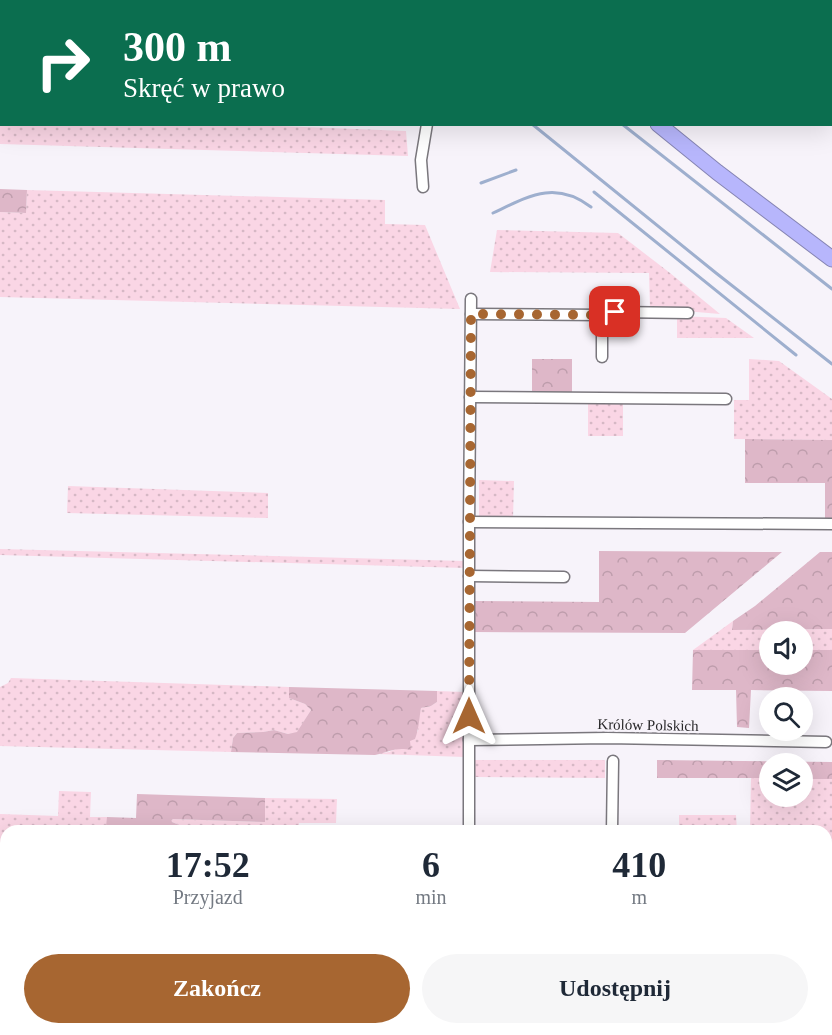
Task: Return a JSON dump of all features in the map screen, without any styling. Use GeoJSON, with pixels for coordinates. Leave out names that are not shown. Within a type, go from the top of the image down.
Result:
{"type":"FeatureCollection","features":[{"type":"Feature","properties":{"kind":"highway"},"geometry":{"type":"LineString","coordinates":[[660,126],[832,260]]}},
{"type":"Feature","properties":{"kind":"street"},"geometry":{"type":"LineString","coordinates":[[423,187],[421,160],[427,126]]}},
{"type":"Feature","properties":{"kind":"street"},"geometry":{"type":"LineString","coordinates":[[469,825],[471,299]]}},
{"type":"Feature","properties":{"kind":"street"},"geometry":{"type":"LineString","coordinates":[[471,314],[688,313]]}},
{"type":"Feature","properties":{"kind":"street"},"geometry":{"type":"LineString","coordinates":[[602,315],[602,357]]}},
{"type":"Feature","properties":{"kind":"street"},"geometry":{"type":"LineString","coordinates":[[470,397],[726,399]]}},
{"type":"Feature","properties":{"kind":"street"},"geometry":{"type":"LineString","coordinates":[[469,522],[832,524]]}},
{"type":"Feature","properties":{"kind":"street"},"geometry":{"type":"LineString","coordinates":[[469,576],[564,577]]}},
{"type":"Feature","properties":{"kind":"street","name":"Królów Polskich"},"geometry":{"type":"LineString","coordinates":[[469,740],[607,738],[826,742]]}},
{"type":"Feature","properties":{"kind":"street"},"geometry":{"type":"LineString","coordinates":[[612,825],[613,761]]}},
{"type":"Feature","properties":{"kind":"shaded area"},"geometry":{"type":"Polygon","coordinates":[[[0,126],[277,126],[406,131],[408,156],[0,144],[0,126]]]}},
{"type":"Feature","properties":{"kind":"shaded area"},"geometry":{"type":"Polygon","coordinates":[[[27,190],[385,200],[385,224],[425,225],[460,309],[0,297],[0,212],[26,213],[27,190]]]}},
{"type":"Feature","properties":{"kind":"shaded area"},"geometry":{"type":"Polygon","coordinates":[[[497,230],[618,233],[720,314],[650,308],[649,273],[490,272],[497,230]]]}},
{"type":"Feature","properties":{"kind":"shaded area"},"geometry":{"type":"Polygon","coordinates":[[[677,316],[726,318],[754,338],[677,338],[677,316]]]}},
{"type":"Feature","properties":{"kind":"shaded area"},"geometry":{"type":"Polygon","coordinates":[[[749,359],[779,361],[832,399],[832,440],[734,439],[734,400],[749,400],[749,359]]]}},
{"type":"Feature","properties":{"kind":"shaded area"},"geometry":{"type":"Polygon","coordinates":[[[588,401],[623,401],[623,436],[588,436],[588,401]]]}},
{"type":"Feature","properties":{"kind":"shaded area"},"geometry":{"type":"Polygon","coordinates":[[[479,480],[514,481],[513,519],[479,519],[479,480]]]}},
{"type":"Feature","properties":{"kind":"shaded area"},"geometry":{"type":"Polygon","coordinates":[[[68,486],[268,493],[268,518],[67,513],[68,486]]]}},
{"type":"Feature","properties":{"kind":"shaded area"},"geometry":{"type":"Polygon","coordinates":[[[0,549],[464,561],[465,568],[0,555],[0,549]]]}},
{"type":"Feature","properties":{"kind":"shaded area"},"geometry":{"type":"Polygon","coordinates":[[[733,621],[732,630],[759,630],[759,650],[693,650],[733,621]]]}},
{"type":"Feature","properties":{"kind":"shaded area"},"geometry":{"type":"Polygon","coordinates":[[[813,629],[832,629],[832,650],[813,650],[813,629]]]}},
{"type":"Feature","properties":{"kind":"shaded area"},"geometry":{"type":"Polygon","coordinates":[[[11,678],[289,687],[289,698],[305,704],[311,710],[297,733],[288,734],[274,730],[237,733],[233,738],[231,752],[0,746],[0,687],[8,683],[11,678]]]}},
{"type":"Feature","properties":{"kind":"shaded area"},"geometry":{"type":"Polygon","coordinates":[[[437,691],[464,692],[465,757],[377,754],[402,748],[418,731],[421,708],[437,702],[437,691]]]}},
{"type":"Feature","properties":{"kind":"shaded area"},"geometry":{"type":"Polygon","coordinates":[[[473,760],[605,760],[605,778],[475,777],[473,760]]]}},
{"type":"Feature","properties":{"kind":"shaded area"},"geometry":{"type":"Polygon","coordinates":[[[751,778],[759,778],[759,807],[813,807],[813,779],[832,779],[832,825],[750,825],[751,778]]]}},
{"type":"Feature","properties":{"kind":"shaded area"},"geometry":{"type":"Polygon","coordinates":[[[59,791],[91,792],[90,817],[107,817],[107,825],[0,825],[0,814],[58,816],[59,791]]]}},
{"type":"Feature","properties":{"kind":"shaded area"},"geometry":{"type":"Polygon","coordinates":[[[265,798],[337,799],[336,823],[179,825],[170,819],[265,822],[265,798]]]}},
{"type":"Feature","properties":{"kind":"shaded area"},"geometry":{"type":"Polygon","coordinates":[[[679,815],[736,815],[737,825],[679,825],[679,815]]]}},
{"type":"Feature","properties":{"kind":"green space"},"geometry":{"type":"Polygon","coordinates":[[[0,189],[27,190],[26,213],[0,212],[0,189]]]}},
{"type":"Feature","properties":{"kind":"green space"},"geometry":{"type":"Polygon","coordinates":[[[532,359],[572,359],[572,393],[532,393],[532,359]]]}},
{"type":"Feature","properties":{"kind":"green space"},"geometry":{"type":"Polygon","coordinates":[[[745,439],[832,440],[832,521],[825,521],[825,483],[745,483],[745,439]]]}},
{"type":"Feature","properties":{"kind":"green space"},"geometry":{"type":"Polygon","coordinates":[[[599,551],[782,552],[685,633],[473,632],[473,601],[599,602],[599,551]]]}},
{"type":"Feature","properties":{"kind":"green space"},"geometry":{"type":"Polygon","coordinates":[[[820,552],[832,552],[832,629],[813,629],[813,621],[759,621],[759,630],[732,630],[733,621],[755,606],[820,552]]]}},
{"type":"Feature","properties":{"kind":"green space"},"geometry":{"type":"Polygon","coordinates":[[[693,650],[759,650],[759,675],[813,675],[813,650],[832,650],[832,691],[813,691],[813,687],[759,687],[759,690],[751,690],[749,728],[737,727],[736,690],[692,690],[693,650]]]}},
{"type":"Feature","properties":{"kind":"green space"},"geometry":{"type":"Polygon","coordinates":[[[289,687],[437,691],[437,702],[421,708],[415,739],[410,741],[411,750],[397,749],[375,755],[231,752],[233,738],[237,733],[274,730],[288,734],[297,732],[311,710],[305,704],[289,698],[289,687]]]}},
{"type":"Feature","properties":{"kind":"green space"},"geometry":{"type":"Polygon","coordinates":[[[657,760],[759,761],[759,778],[657,778],[657,760]]]}},
{"type":"Feature","properties":{"kind":"green space"},"geometry":{"type":"Polygon","coordinates":[[[813,762],[832,762],[832,779],[813,779],[813,762]]]}},
{"type":"Feature","properties":{"kind":"green space"},"geometry":{"type":"Polygon","coordinates":[[[137,794],[265,798],[265,822],[171,819],[172,822],[179,825],[106,825],[107,817],[136,818],[137,794]]]}},
{"type":"Feature","properties":{"kind":"waterway"},"geometry":{"type":"LineString","coordinates":[[534,126],[832,364]]}},
{"type":"Feature","properties":{"kind":"waterway"},"geometry":{"type":"LineString","coordinates":[[625,126],[832,289]]}},
{"type":"Feature","properties":{"kind":"waterway"},"geometry":{"type":"LineString","coordinates":[[481,183],[516,170]]}},
{"type":"Feature","properties":{"kind":"waterway"},"geometry":{"type":"LineString","coordinates":[[594,192],[796,355]]}},
{"type":"Feature","properties":{"kind":"waterway"},"geometry":{"type":"LineString","coordinates":[[493,213],[530,197],[554,193],[566,194],[591,207]]}},
{"type":"Feature","properties":{"kind":"route"},"geometry":{"type":"LineString","coordinates":[[469,716],[471,314],[602,315],[615,312]]}}]}
